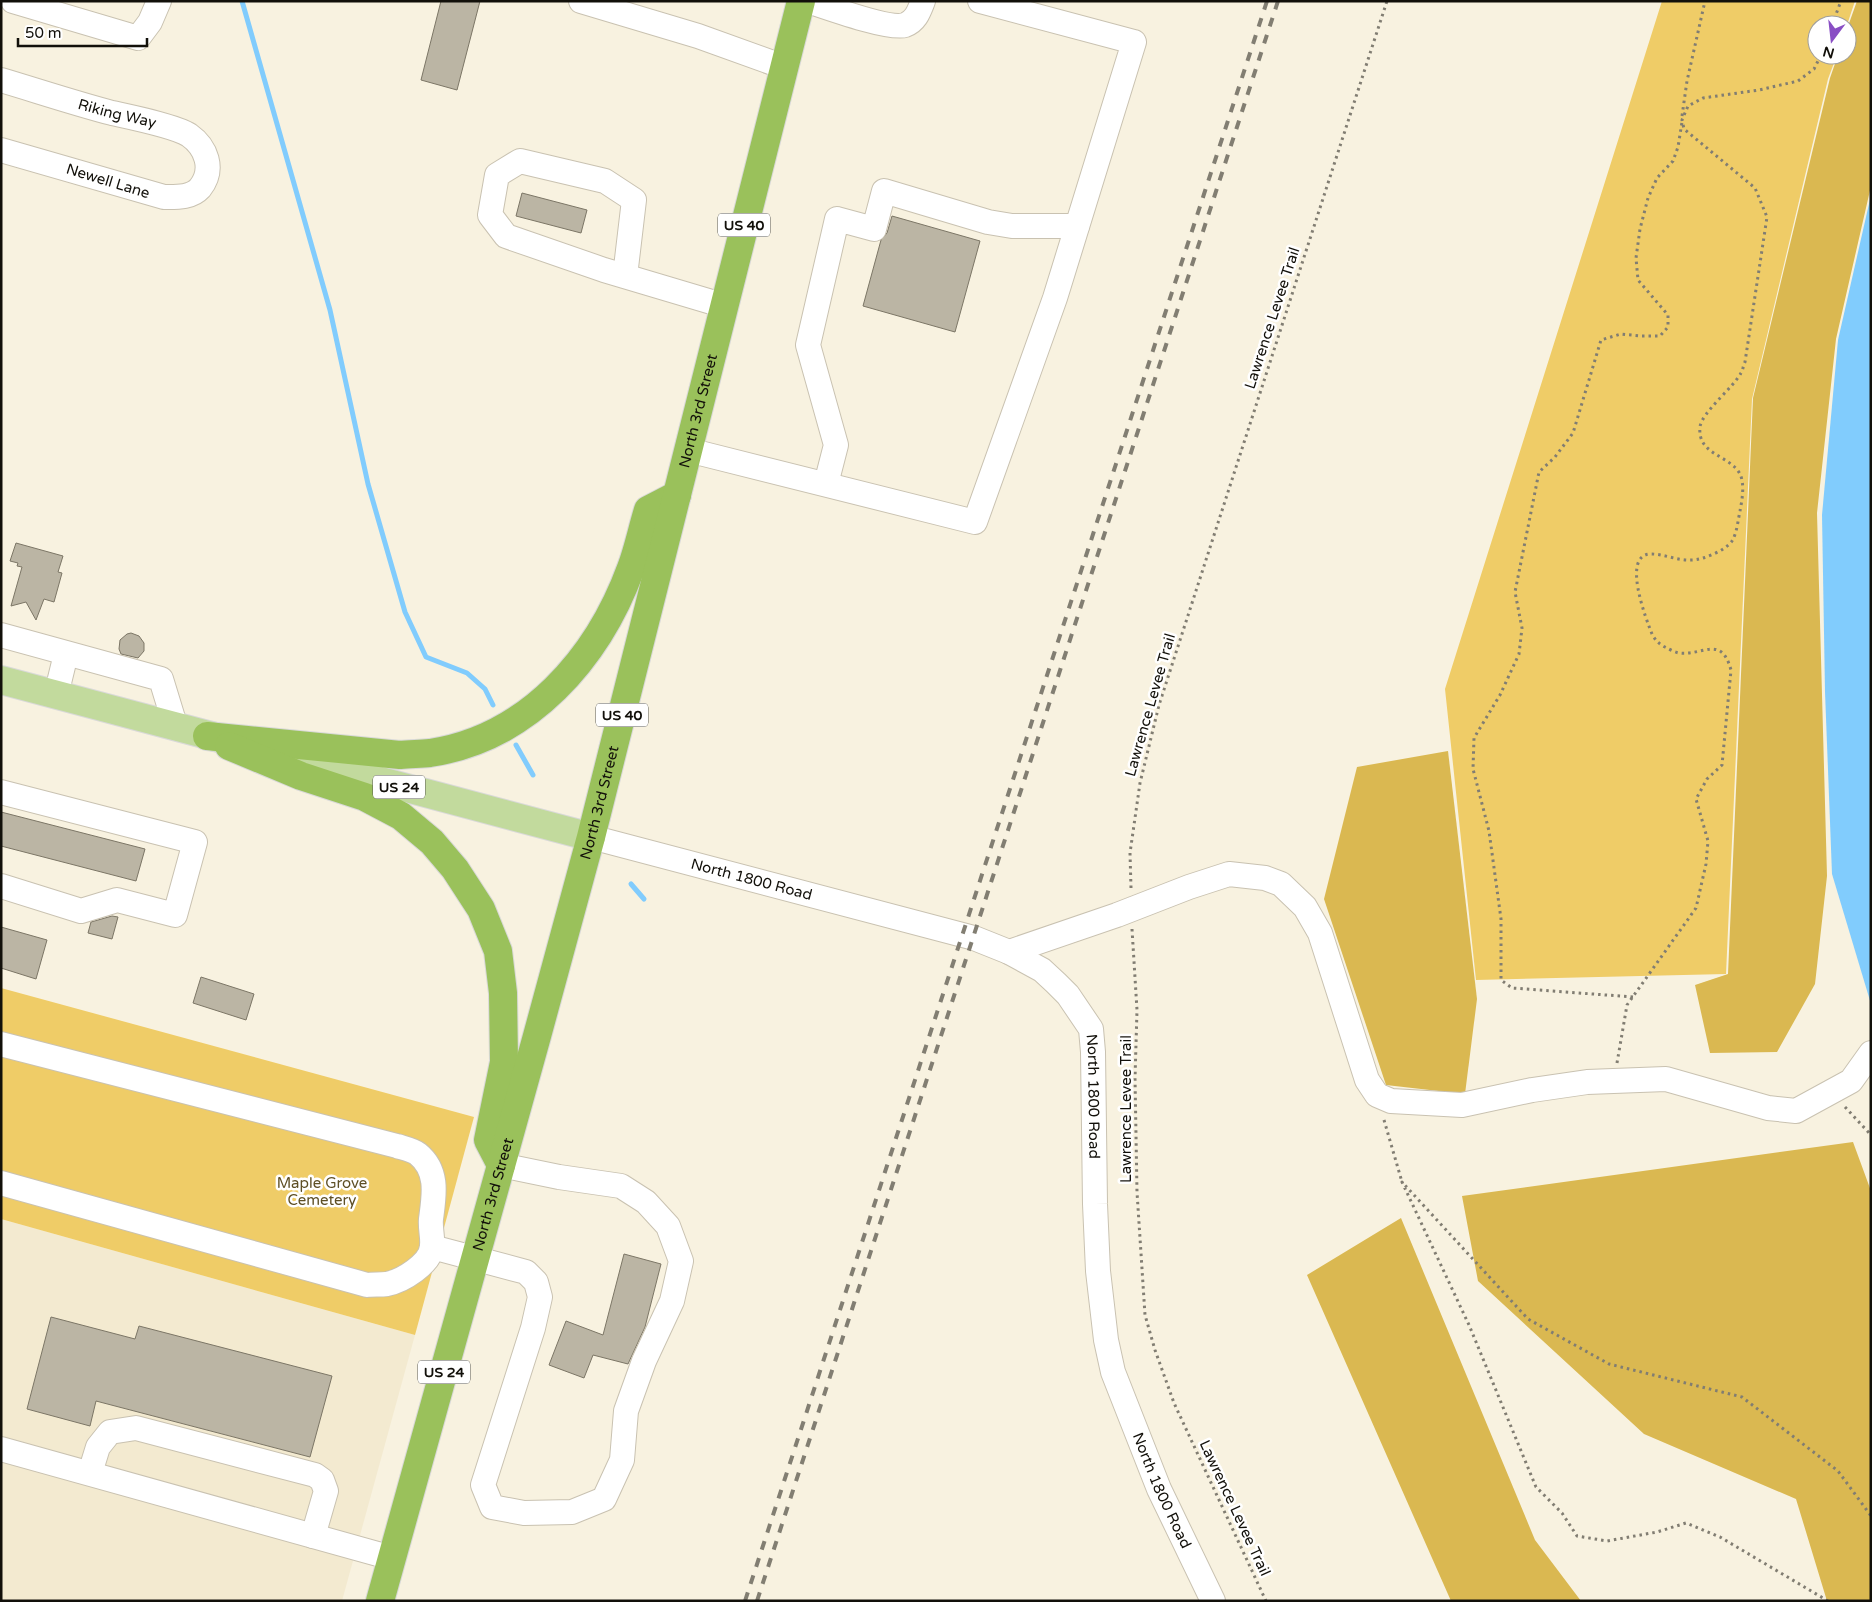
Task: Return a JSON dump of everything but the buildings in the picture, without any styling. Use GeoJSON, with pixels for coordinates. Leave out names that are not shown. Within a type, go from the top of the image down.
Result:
{"type":"FeatureCollection","features":[{"type":"Feature","properties":{"kind":"highway","name":"North 3rd Street"},"geometry":{"type":"LineString","coordinates":[[380,1601],[591,837],[801,1]]}},
{"type":"Feature","properties":{"kind":"highway"},"geometry":{"type":"LineString","coordinates":[[207,736],[400,755],[430,753],[458,746],[504,728],[529,713],[554,691],[588,652],[610,617],[632,568],[648,510],[677,495]]}},
{"type":"Feature","properties":{"kind":"highway"},"geometry":{"type":"LineString","coordinates":[[207,736],[300,776],[365,797],[401,816],[432,842],[455,869],[481,909],[498,951],[503,993],[504,1062],[488,1140],[501,1165]]}},
{"type":"Feature","properties":{"kind":"main road","name":"US 24"},"geometry":{"type":"LineString","coordinates":[[1,680],[591,837]]}},
{"type":"Feature","properties":{"kind":"street"},"geometry":{"type":"LineString","coordinates":[[13,1],[138,38],[150,22],[159,1]]}},
{"type":"Feature","properties":{"kind":"street"},"geometry":{"type":"LineString","coordinates":[[581,1],[698,36],[784,67]]}},
{"type":"Feature","properties":{"kind":"street"},"geometry":{"type":"LineString","coordinates":[[808,1],[880,24],[904,25],[917,17],[922,1]]}},
{"type":"Feature","properties":{"kind":"street"},"geometry":{"type":"LineString","coordinates":[[688,450],[975,522],[1055,298],[1134,42],[980,1]]}},
{"type":"Feature","properties":{"kind":"street","name":"Riking Way"},"geometry":{"type":"LineString","coordinates":[[1,80],[88,107],[187,134],[202,146],[208,161],[206,175]]}},
{"type":"Feature","properties":{"kind":"street","name":"Newell Lane"},"geometry":{"type":"LineString","coordinates":[[1,150],[164,197],[180,198],[192,194],[200,187],[206,175]]}},
{"type":"Feature","properties":{"kind":"street"},"geometry":{"type":"LineString","coordinates":[[625,276],[634,200],[605,181],[520,161],[497,175],[490,215],[506,236],[625,276],[725,306]]}},
{"type":"Feature","properties":{"kind":"street"},"geometry":{"type":"LineString","coordinates":[[826,484],[836,445],[808,345],[837,219],[874,229],[884,191],[988,222],[1012,226],[1077,226]]}},
{"type":"Feature","properties":{"kind":"street"},"geometry":{"type":"LineString","coordinates":[[1,635],[65,660],[161,679],[176,728]]}},
{"type":"Feature","properties":{"kind":"street"},"geometry":{"type":"LineString","coordinates":[[56,696],[65,660]]}},
{"type":"Feature","properties":{"kind":"street"},"geometry":{"type":"LineString","coordinates":[[1,792],[195,842],[175,915],[117,900],[81,910],[1,886]]}},
{"type":"Feature","properties":{"kind":"street","name":"North 1800 Road"},"geometry":{"type":"LineString","coordinates":[[591,837],[996,945],[1042,970],[1068,995],[1091,1029],[1098,1271],[1101,1303],[1113,1372],[1159,1489],[1213,1601]]}},
{"type":"Feature","properties":{"kind":"street"},"geometry":{"type":"LineString","coordinates":[[1009,952],[1229,874],[1265,878],[1281,884],[1305,907],[1320,933],[1367,1080],[1377,1095],[1392,1101],[1462,1105],[1532,1090],[1586,1082],[1666,1079],[1768,1108],[1796,1111],[1851,1081],[1871,1053]]}},
{"type":"Feature","properties":{"kind":"street"},"geometry":{"type":"LineString","coordinates":[[1,1044],[397,1146],[418,1154],[430,1169],[435,1188],[430,1223],[432,1247],[429,1255],[420,1266],[408,1276],[387,1284],[367,1285],[1,1183]]}},
{"type":"Feature","properties":{"kind":"street"},"geometry":{"type":"LineString","coordinates":[[432,1247],[526,1272],[536,1282],[540,1297],[533,1328],[483,1485],[492,1507],[524,1514],[572,1512],[604,1499],[622,1460],[626,1411],[644,1361],[672,1301],[681,1261],[668,1226],[646,1202],[621,1186],[559,1177],[501,1165]]}},
{"type":"Feature","properties":{"kind":"street"},"geometry":{"type":"LineString","coordinates":[[90,1473],[98,1446],[110,1432],[136,1428],[314,1475],[322,1480],[326,1491],[314,1536]]}},
{"type":"Feature","properties":{"kind":"street"},"geometry":{"type":"LineString","coordinates":[[1,1449],[392,1558]]}},
{"type":"Feature","properties":{"kind":"path","name":"Lawrence Levee Trail"},"geometry":{"type":"LineString","coordinates":[[1266,1601],[1174,1403],[1145,1315],[1137,1192],[1135,1078],[1137,1010],[1131,910],[1130,853],[1140,782],[1159,706],[1387,1]]}},
{"type":"Feature","properties":{"kind":"path"},"geometry":{"type":"LineString","coordinates":[[1633,997],[1512,988],[1501,980],[1501,919],[1489,831],[1473,769],[1474,738],[1500,695],[1519,654],[1522,628],[1515,592],[1539,472],[1555,457],[1573,434],[1601,340],[1621,334],[1660,336],[1668,327],[1668,315],[1638,280],[1636,258],[1640,229],[1648,198],[1657,178],[1673,161],[1678,147],[1686,80],[1705,1]]}},
{"type":"Feature","properties":{"kind":"path"},"geometry":{"type":"LineString","coordinates":[[1836,15],[1841,1]]}},
{"type":"Feature","properties":{"kind":"path"},"geometry":{"type":"LineString","coordinates":[[1615,1081],[1627,1006],[1696,908],[1706,864],[1708,841],[1696,799],[1707,779],[1722,765],[1731,670],[1728,659],[1717,649],[1709,648],[1679,653],[1662,646],[1656,640],[1637,586],[1636,563],[1640,557],[1651,554],[1692,560],[1724,548],[1733,540],[1743,487],[1740,474],[1705,446],[1701,438],[1700,426],[1705,417],[1741,374],[1745,362],[1767,217],[1756,188],[1684,129],[1682,120],[1688,106],[1703,98],[1759,90],[1798,81],[1814,69],[1816,65]]}},
{"type":"Feature","properties":{"kind":"path"},"geometry":{"type":"LineString","coordinates":[[1831,1092],[1871,1135]]}},
{"type":"Feature","properties":{"kind":"path"},"geometry":{"type":"LineString","coordinates":[[1377,1095],[1402,1182],[1469,1325],[1536,1487],[1562,1513],[1577,1536],[1607,1541],[1657,1532],[1686,1523],[1720,1537],[1828,1601]]}},
{"type":"Feature","properties":{"kind":"path"},"geometry":{"type":"LineString","coordinates":[[1402,1182],[1528,1319],[1609,1364],[1742,1397],[1838,1471],[1871,1516]]}},
{"type":"Feature","properties":{"kind":"shaded area"},"geometry":{"type":"Polygon","coordinates":[[[1857,1],[1871,1],[1871,186],[1836,339],[1817,513],[1827,876],[1815,984],[1777,1052],[1710,1053],[1695,985],[1728,974],[1753,398],[1830,78],[1835,65],[1857,65],[1857,15],[1852,15],[1857,1]]]}},
{"type":"Feature","properties":{"kind":"shaded area"},"geometry":{"type":"Polygon","coordinates":[[[1448,751],[1477,999],[1465,1094],[1386,1085],[1324,899],[1357,767],[1448,751]]]}},
{"type":"Feature","properties":{"kind":"shaded area"},"geometry":{"type":"Polygon","coordinates":[[[1853,1142],[1871,1191],[1871,1601],[1827,1601],[1796,1499],[1644,1434],[1478,1281],[1462,1196],[1853,1142]]]}},
{"type":"Feature","properties":{"kind":"shaded area"},"geometry":{"type":"Polygon","coordinates":[[[1401,1218],[1535,1540],[1581,1601],[1451,1601],[1307,1275],[1401,1218]]]}},
{"type":"Feature","properties":{"kind":"shaded area"},"geometry":{"type":"Polygon","coordinates":[[[1,1219],[415,1335],[342,1601],[1,1601],[1,1219]]]}},
{"type":"Feature","properties":{"kind":"green space"},"geometry":{"type":"Polygon","coordinates":[[[1662,1],[1855,1],[1850,15],[1807,15],[1807,65],[1833,65],[1828,79],[1752,399],[1726,974],[1476,980],[1445,689],[1662,1]]]}},
{"type":"Feature","properties":{"kind":"green space","name":"Maple Grove Cemetery"},"geometry":{"type":"Polygon","coordinates":[[[1,988],[474,1117],[415,1335],[1,1219],[1,988]]]}},
{"type":"Feature","properties":{"kind":"water"},"geometry":{"type":"Polygon","coordinates":[[[1871,195],[1871,1004],[1832,874],[1825,692],[1822,515],[1838,340],[1871,195]]]}},
{"type":"Feature","properties":{"kind":"waterway"},"geometry":{"type":"LineString","coordinates":[[242,1],[330,310],[368,484],[405,612],[426,657],[467,673],[485,689],[493,705]]}},
{"type":"Feature","properties":{"kind":"waterway"},"geometry":{"type":"LineString","coordinates":[[516,745],[533,775]]}},
{"type":"Feature","properties":{"kind":"waterway"},"geometry":{"type":"LineString","coordinates":[[631,884],[644,899]]}},
{"type":"Feature","properties":{"kind":"railway"},"geometry":{"type":"LineString","coordinates":[[745,1601],[1267,1]]}},
{"type":"Feature","properties":{"kind":"railway"},"geometry":{"type":"LineString","coordinates":[[757,1601],[1278,1]]}}]}
